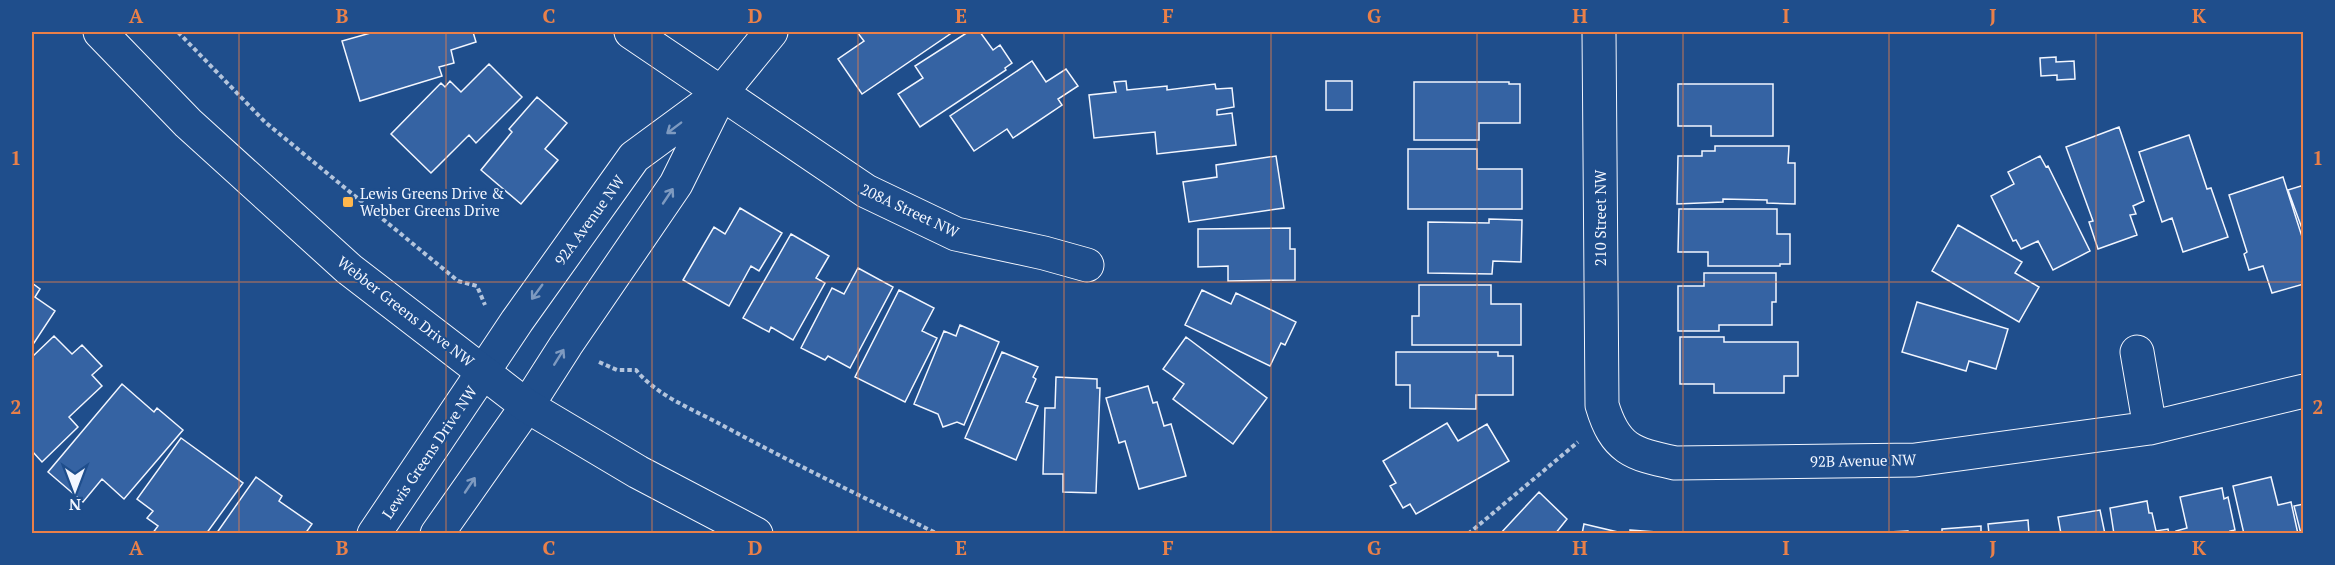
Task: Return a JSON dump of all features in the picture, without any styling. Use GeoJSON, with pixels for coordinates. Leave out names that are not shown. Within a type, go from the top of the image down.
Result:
{"type":"FeatureCollection","features":[{"type":"Feature","properties":{"kind":"street","name":"Webber Greens Drive NW"},"geometry":{"type":"LineString","coordinates":[[100,32],[188,123],[349,269],[527,406],[638,472],[756,534]]}},
{"type":"Feature","properties":{"kind":"street"},"geometry":{"type":"LineString","coordinates":[[631,32],[721,93]]}},
{"type":"Feature","properties":{"kind":"street","name":"92A Avenue NW"},"geometry":{"type":"LineString","coordinates":[[527,406],[676,184],[721,93],[771,32]]}},
{"type":"Feature","properties":{"kind":"street","name":"210 Street NW"},"geometry":{"type":"LineString","coordinates":[[1599,32],[1604,412]]}},
{"type":"Feature","properties":{"kind":"street","name":"92A Avenue NW"},"geometry":{"type":"LineString","coordinates":[[483,372],[516,321],[634,158],[721,93]]}},
{"type":"Feature","properties":{"kind":"street","name":"208A Street NW"},"geometry":{"type":"LineString","coordinates":[[721,93],[866,191],[956,234],[1087,265]]}},
{"type":"Feature","properties":{"kind":"street"},"geometry":{"type":"LineString","coordinates":[[2137,352],[2150,428]]}},
{"type":"Feature","properties":{"kind":"street","name":"Lewis Greens Drive NW"},"geometry":{"type":"LineString","coordinates":[[374,534],[483,372]]}},
{"type":"Feature","properties":{"kind":"street","name":"92B Avenue NW"},"geometry":{"type":"LineString","coordinates":[[1604,412],[1616,439],[1642,456],[1675,463],[1915,460],[2150,428],[2304,391]]}},
{"type":"Feature","properties":{"kind":"street"},"geometry":{"type":"LineString","coordinates":[[437,534],[527,406]]}},
{"type":"Feature","properties":{"kind":"path"},"geometry":{"type":"LineString","coordinates":[[178,32],[265,122],[458,281],[477,286],[483,304]]}},
{"type":"Feature","properties":{"kind":"path"},"geometry":{"type":"LineString","coordinates":[[617,370],[636,370],[645,381],[676,400],[784,458],[938,534]]}},
{"type":"Feature","properties":{"kind":"path"},"geometry":{"type":"LineString","coordinates":[[1467,534],[1604,412]]}},
{"type":"Feature","properties":{"kind":"building"},"geometry":{"type":"Polygon","coordinates":[[[374,32],[473,32],[476,42],[451,50],[454,63],[439,67],[442,76],[360,101],[342,41],[374,32]]]}},
{"type":"Feature","properties":{"kind":"building"},"geometry":{"type":"Polygon","coordinates":[[[857,32],[953,32],[862,94],[838,59],[864,41],[857,32]]]}},
{"type":"Feature","properties":{"kind":"building"},"geometry":{"type":"Polygon","coordinates":[[[968,32],[980,32],[993,50],[1000,45],[1012,63],[1005,68],[1006,70],[920,127],[898,94],[923,78],[915,66],[968,32]]]}},
{"type":"Feature","properties":{"kind":"building"},"geometry":{"type":"Polygon","coordinates":[[[2056,57],[2056,62],[2074,61],[2075,79],[2057,80],[2057,75],[2041,76],[2040,58],[2056,57]]]}},
{"type":"Feature","properties":{"kind":"building"},"geometry":{"type":"Polygon","coordinates":[[[1032,61],[1046,82],[1066,69],[1078,86],[1058,99],[1062,105],[1013,138],[1007,129],[974,151],[950,116],[1032,61]]]}},
{"type":"Feature","properties":{"kind":"building"},"geometry":{"type":"Polygon","coordinates":[[[489,64],[522,97],[476,143],[469,135],[431,173],[391,134],[441,83],[445,87],[450,81],[461,92],[489,64]]]}},
{"type":"Feature","properties":{"kind":"building"},"geometry":{"type":"Polygon","coordinates":[[[1126,81],[1127,90],[1167,86],[1167,90],[1215,84],[1216,89],[1232,88],[1234,107],[1217,110],[1217,115],[1232,113],[1236,145],[1157,154],[1155,132],[1094,138],[1089,95],[1116,92],[1114,82],[1126,81]]]}},
{"type":"Feature","properties":{"kind":"building"},"geometry":{"type":"Polygon","coordinates":[[[1326,81],[1352,81],[1352,110],[1326,110],[1326,81]]]}},
{"type":"Feature","properties":{"kind":"building"},"geometry":{"type":"Polygon","coordinates":[[[1414,82],[1520,84],[1520,123],[1479,123],[1479,140],[1414,140],[1414,82]]]}},
{"type":"Feature","properties":{"kind":"building"},"geometry":{"type":"Polygon","coordinates":[[[1678,84],[1773,84],[1773,136],[1711,136],[1711,126],[1678,126],[1678,84]]]}},
{"type":"Feature","properties":{"kind":"building"},"geometry":{"type":"Polygon","coordinates":[[[537,97],[567,123],[545,149],[558,160],[521,204],[481,170],[512,132],[509,129],[537,97]]]}},
{"type":"Feature","properties":{"kind":"building"},"geometry":{"type":"Polygon","coordinates":[[[2119,127],[2144,201],[2133,206],[2136,214],[2130,215],[2137,235],[2098,249],[2089,222],[2093,221],[2066,147],[2119,127]]]}},
{"type":"Feature","properties":{"kind":"building"},"geometry":{"type":"Polygon","coordinates":[[[2189,135],[2207,189],[2211,188],[2228,237],[2183,252],[2172,218],[2162,222],[2139,152],[2189,135]]]}},
{"type":"Feature","properties":{"kind":"building"},"geometry":{"type":"Polygon","coordinates":[[[1715,146],[1789,146],[1788,163],[1795,163],[1795,204],[1767,203],[1767,200],[1723,199],[1723,202],[1677,204],[1678,156],[1702,156],[1702,151],[1715,151],[1715,146]]]}},
{"type":"Feature","properties":{"kind":"building"},"geometry":{"type":"Polygon","coordinates":[[[1408,149],[1477,149],[1477,169],[1522,169],[1522,209],[1408,209],[1408,149]]]}},
{"type":"Feature","properties":{"kind":"building"},"geometry":{"type":"Polygon","coordinates":[[[1276,156],[1284,208],[1189,222],[1183,182],[1217,177],[1216,165],[1276,156]]]}},
{"type":"Feature","properties":{"kind":"building"},"geometry":{"type":"Polygon","coordinates":[[[2040,156],[2046,167],[2048,166],[2090,251],[2053,270],[2038,241],[2021,249],[2016,240],[2013,241],[1991,196],[2014,184],[2008,172],[2040,156]]]}},
{"type":"Feature","properties":{"kind":"building"},"geometry":{"type":"Polygon","coordinates":[[[2283,177],[2304,243],[2304,284],[2272,293],[2263,266],[2249,270],[2244,254],[2247,252],[2229,195],[2283,177]]]}},
{"type":"Feature","properties":{"kind":"building"},"geometry":{"type":"Polygon","coordinates":[[[2304,185],[2304,234],[2288,190],[2304,185]]]}},
{"type":"Feature","properties":{"kind":"building"},"geometry":{"type":"Polygon","coordinates":[[[740,208],[782,233],[759,271],[751,266],[729,306],[683,280],[714,227],[725,234],[740,208]]]}},
{"type":"Feature","properties":{"kind":"building"},"geometry":{"type":"Polygon","coordinates":[[[1679,209],[1777,209],[1777,234],[1790,234],[1790,264],[1708,266],[1708,252],[1678,252],[1679,209]]]}},
{"type":"Feature","properties":{"kind":"building"},"geometry":{"type":"Polygon","coordinates":[[[1489,219],[1522,220],[1521,262],[1493,261],[1492,274],[1428,273],[1428,222],[1489,223],[1489,219]]]}},
{"type":"Feature","properties":{"kind":"building"},"geometry":{"type":"Polygon","coordinates":[[[1958,225],[2022,262],[2015,273],[2039,287],[2019,322],[1932,271],[1958,225]]]}},
{"type":"Feature","properties":{"kind":"building"},"geometry":{"type":"Polygon","coordinates":[[[1290,228],[1290,249],[1295,249],[1295,280],[1228,281],[1228,266],[1198,267],[1198,229],[1290,228]]]}},
{"type":"Feature","properties":{"kind":"building"},"geometry":{"type":"Polygon","coordinates":[[[791,234],[829,256],[816,278],[825,283],[793,340],[771,327],[769,332],[743,318],[791,234]]]}},
{"type":"Feature","properties":{"kind":"building"},"geometry":{"type":"Polygon","coordinates":[[[858,268],[893,287],[850,368],[828,356],[825,360],[801,348],[832,288],[844,294],[858,268]]]}},
{"type":"Feature","properties":{"kind":"building"},"geometry":{"type":"Polygon","coordinates":[[[1704,273],[1776,273],[1776,302],[1772,302],[1772,325],[1719,325],[1719,331],[1678,331],[1678,286],[1704,286],[1704,273]]]}},
{"type":"Feature","properties":{"kind":"building"},"geometry":{"type":"Polygon","coordinates":[[[32,283],[40,289],[35,297],[55,311],[32,346],[32,283]]]}},
{"type":"Feature","properties":{"kind":"building"},"geometry":{"type":"Polygon","coordinates":[[[1419,285],[1491,285],[1491,304],[1521,304],[1521,345],[1412,345],[1412,316],[1419,316],[1419,285]]]}},
{"type":"Feature","properties":{"kind":"building"},"geometry":{"type":"Polygon","coordinates":[[[899,290],[934,308],[922,331],[937,338],[905,402],[855,377],[899,290]]]}},
{"type":"Feature","properties":{"kind":"building"},"geometry":{"type":"Polygon","coordinates":[[[1202,290],[1231,304],[1236,293],[1296,322],[1285,345],[1281,343],[1270,366],[1185,325],[1202,290]]]}},
{"type":"Feature","properties":{"kind":"building"},"geometry":{"type":"Polygon","coordinates":[[[1917,302],[2008,329],[1996,369],[1969,361],[1966,371],[1902,352],[1917,302]]]}},
{"type":"Feature","properties":{"kind":"building"},"geometry":{"type":"Polygon","coordinates":[[[960,325],[999,342],[964,425],[957,422],[943,427],[938,414],[914,404],[944,331],[956,336],[960,325]]]}},
{"type":"Feature","properties":{"kind":"building"},"geometry":{"type":"Polygon","coordinates":[[[54,336],[72,354],[82,345],[102,366],[92,375],[102,386],[69,417],[78,427],[42,462],[32,451],[32,357],[54,336]]]}},
{"type":"Feature","properties":{"kind":"building"},"geometry":{"type":"Polygon","coordinates":[[[1186,337],[1267,398],[1233,444],[1173,399],[1184,384],[1163,369],[1186,337]]]}},
{"type":"Feature","properties":{"kind":"building"},"geometry":{"type":"Polygon","coordinates":[[[1680,337],[1724,337],[1724,342],[1798,342],[1798,376],[1784,376],[1784,393],[1714,393],[1714,384],[1680,384],[1680,337]]]}},
{"type":"Feature","properties":{"kind":"building"},"geometry":{"type":"Polygon","coordinates":[[[1002,352],[1038,367],[1033,377],[1036,379],[1026,402],[1038,406],[1016,460],[965,438],[1002,352]]]}},
{"type":"Feature","properties":{"kind":"building"},"geometry":{"type":"Polygon","coordinates":[[[1396,352],[1498,352],[1498,356],[1513,356],[1513,395],[1476,395],[1476,409],[1410,408],[1410,385],[1396,385],[1396,352]]]}},
{"type":"Feature","properties":{"kind":"building"},"geometry":{"type":"Polygon","coordinates":[[[1056,377],[1097,379],[1097,388],[1100,388],[1096,493],[1063,492],[1063,474],[1043,474],[1045,408],[1055,408],[1056,377]]]}},
{"type":"Feature","properties":{"kind":"building"},"geometry":{"type":"Polygon","coordinates":[[[122,384],[154,412],[157,408],[183,430],[124,499],[102,479],[83,502],[48,472],[122,384]]]}},
{"type":"Feature","properties":{"kind":"building"},"geometry":{"type":"Polygon","coordinates":[[[1148,386],[1153,403],[1157,402],[1164,426],[1171,424],[1186,476],[1139,489],[1125,441],[1119,443],[1106,398],[1148,386]]]}},
{"type":"Feature","properties":{"kind":"building"},"geometry":{"type":"Polygon","coordinates":[[[1447,423],[1458,441],[1487,424],[1509,461],[1416,514],[1410,504],[1403,508],[1390,486],[1396,483],[1383,461],[1447,423]]]}},
{"type":"Feature","properties":{"kind":"building"},"geometry":{"type":"Polygon","coordinates":[[[181,438],[243,483],[206,534],[152,534],[158,526],[147,518],[153,511],[137,499],[181,438]]]}},
{"type":"Feature","properties":{"kind":"building"},"geometry":{"type":"Polygon","coordinates":[[[256,477],[282,496],[279,501],[312,524],[305,534],[216,534],[256,477]]]}},
{"type":"Feature","properties":{"kind":"building"},"geometry":{"type":"Polygon","coordinates":[[[2271,477],[2278,505],[2291,502],[2298,534],[2244,534],[2233,486],[2271,477]]]}},
{"type":"Feature","properties":{"kind":"building"},"geometry":{"type":"Polygon","coordinates":[[[2222,488],[2224,499],[2228,497],[2235,530],[2230,531],[2231,534],[2177,534],[2176,531],[2187,528],[2180,497],[2222,488]]]}},
{"type":"Feature","properties":{"kind":"building"},"geometry":{"type":"Polygon","coordinates":[[[1539,492],[1567,519],[1555,534],[1500,534],[1539,492]]]}},
{"type":"Feature","properties":{"kind":"building"},"geometry":{"type":"Polygon","coordinates":[[[2147,501],[2156,531],[2168,529],[2169,534],[2114,534],[2110,508],[2147,501]]]}},
{"type":"Feature","properties":{"kind":"building"},"geometry":{"type":"Polygon","coordinates":[[[2304,504],[2304,534],[2301,534],[2294,506],[2304,504]]]}},
{"type":"Feature","properties":{"kind":"building"},"geometry":{"type":"Polygon","coordinates":[[[2100,510],[2105,534],[2061,534],[2058,517],[2100,510]]]}},
{"type":"Feature","properties":{"kind":"building"},"geometry":{"type":"Polygon","coordinates":[[[2028,520],[2029,534],[1989,534],[1988,524],[2028,520]]]}},
{"type":"Feature","properties":{"kind":"building"},"geometry":{"type":"Polygon","coordinates":[[[1584,524],[1622,533],[1582,534],[1584,524]]]}},
{"type":"Feature","properties":{"kind":"building"},"geometry":{"type":"Polygon","coordinates":[[[1981,526],[1981,534],[1942,534],[1942,529],[1981,526]]]}},
{"type":"Feature","properties":{"kind":"building"},"geometry":{"type":"Polygon","coordinates":[[[1630,530],[1670,533],[1670,534],[1630,534],[1630,530]]]}},
{"type":"Feature","properties":{"kind":"building"},"geometry":{"type":"Polygon","coordinates":[[[1908,531],[1909,534],[1868,534],[1868,533],[1908,531]]]}},
{"type":"Feature","properties":{"kind":"place","name":"Lewis Greens Drive & Webber Greens Drive"},"geometry":{"type":"Point","coordinates":[348,202]}}]}
